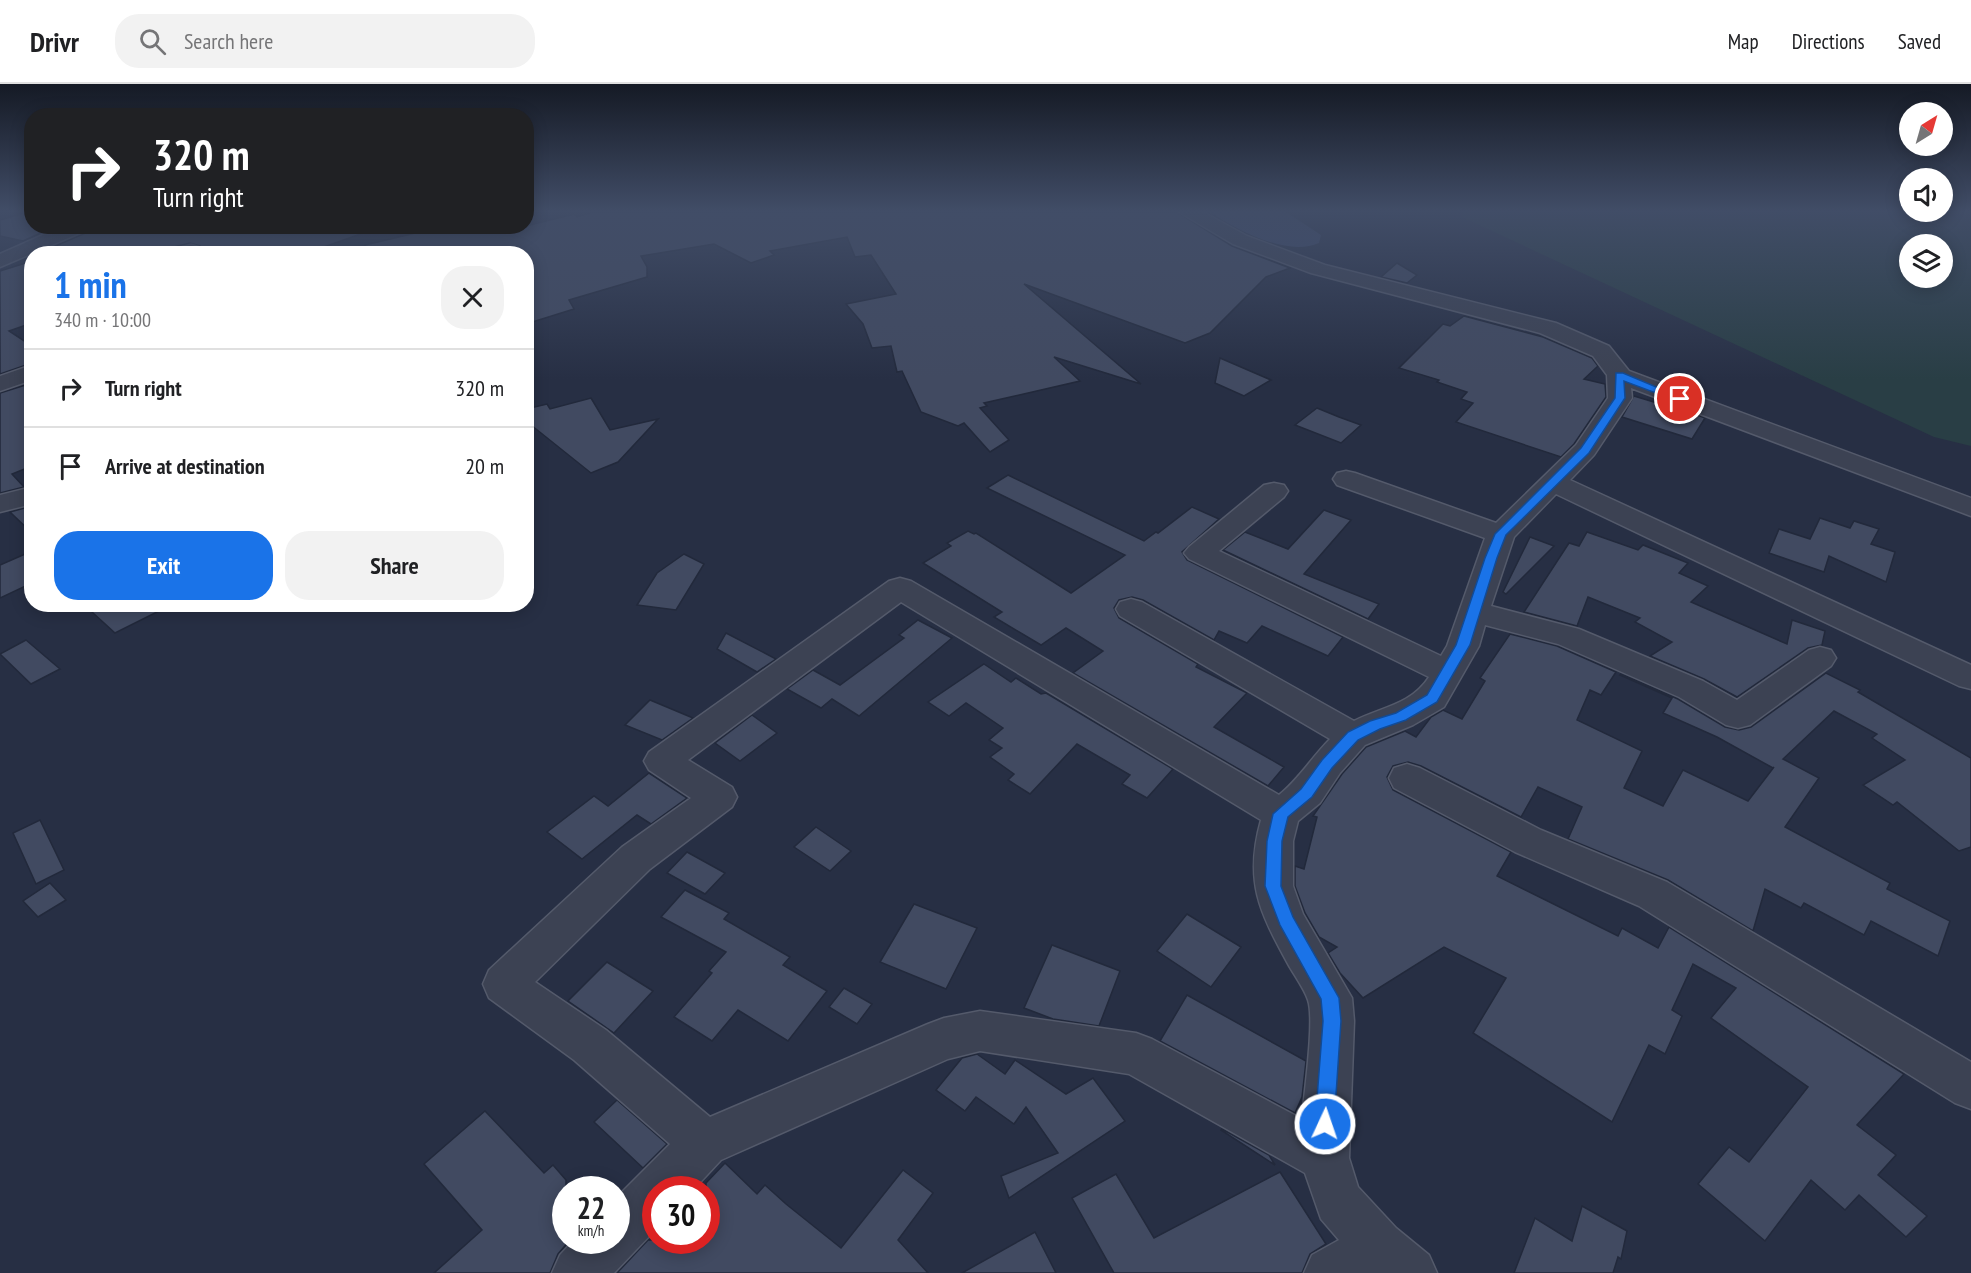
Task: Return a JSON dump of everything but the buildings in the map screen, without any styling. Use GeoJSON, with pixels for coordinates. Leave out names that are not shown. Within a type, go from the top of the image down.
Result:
{"type":"FeatureCollection","features":[{"type":"Feature","properties":{"kind":"street"},"geometry":{"type":"LineString","coordinates":[[1317,267],[1548,328],[1601,351],[1615,366],[1619,375],[1620,398],[1585,450],[1501,534],[1463,645],[1432,699],[1401,716],[1353,736],[1327,764],[1307,793],[1281,814],[1274,841],[1273,886],[1286,920],[1330,998],[1332,1021],[1325,1158],[1338,1202],[1394,1259]]}},
{"type":"Feature","properties":{"kind":"street"},"geometry":{"type":"LineString","coordinates":[[0,384],[24,375]]}},
{"type":"Feature","properties":{"kind":"street"},"geometry":{"type":"LineString","coordinates":[[1619,375],[1971,508]]}},
{"type":"Feature","properties":{"kind":"street"},"geometry":{"type":"LineString","coordinates":[[1346,480],[1501,534]]}},
{"type":"Feature","properties":{"kind":"street"},"geometry":{"type":"LineString","coordinates":[[1553,482],[1971,678]]}},
{"type":"Feature","properties":{"kind":"street"},"geometry":{"type":"LineString","coordinates":[[1274,491],[1199,553],[1449,673]]}},
{"type":"Feature","properties":{"kind":"street"},"geometry":{"type":"LineString","coordinates":[[0,504],[24,497]]}},
{"type":"Feature","properties":{"kind":"street"},"geometry":{"type":"LineString","coordinates":[[704,1143],[590,1045],[504,984],[636,858],[719,797],[662,761],[900,588],[1281,814]]}},
{"type":"Feature","properties":{"kind":"street"},"geometry":{"type":"LineString","coordinates":[[1131,609],[1353,736]]}},
{"type":"Feature","properties":{"kind":"street"},"geometry":{"type":"LineString","coordinates":[[1475,612],[1568,636],[1691,689],[1738,716],[1820,658]]}},
{"type":"Feature","properties":{"kind":"street"},"geometry":{"type":"LineString","coordinates":[[1407,778],[1528,841],[1653,894],[1971,1087]]}},
{"type":"Feature","properties":{"kind":"street"},"geometry":{"type":"LineString","coordinates":[[672,1176],[704,1143],[944,1039],[980,1031],[1136,1054],[1325,1158]]}},
{"type":"Feature","properties":{"kind":"street"},"geometry":{"type":"LineString","coordinates":[[630,1220],[642,1207]]}},
{"type":"Feature","properties":{"kind":"street"},"geometry":{"type":"LineString","coordinates":[[578,1273],[596,1254]]}},
{"type":"Feature","properties":{"kind":"street"},"geometry":{"type":"LineString","coordinates":[[1330,1273],[1394,1259]]}},
{"type":"Feature","properties":{"kind":"shaded area"},"geometry":{"type":"Polygon","coordinates":[[[1570,267],[1899,267],[1899,288],[1953,288],[1953,267],[1971,267],[1971,446],[1934,437],[1570,267]]]}},
{"type":"Feature","properties":{"kind":"route"},"geometry":{"type":"LineString","coordinates":[[1325,1124],[1332,1021],[1330,998],[1286,920],[1273,886],[1274,841],[1281,814],[1307,793],[1327,764],[1353,736],[1401,716],[1432,699],[1463,645],[1501,534],[1585,450],[1620,398],[1619,375],[1680,399]]}}]}
